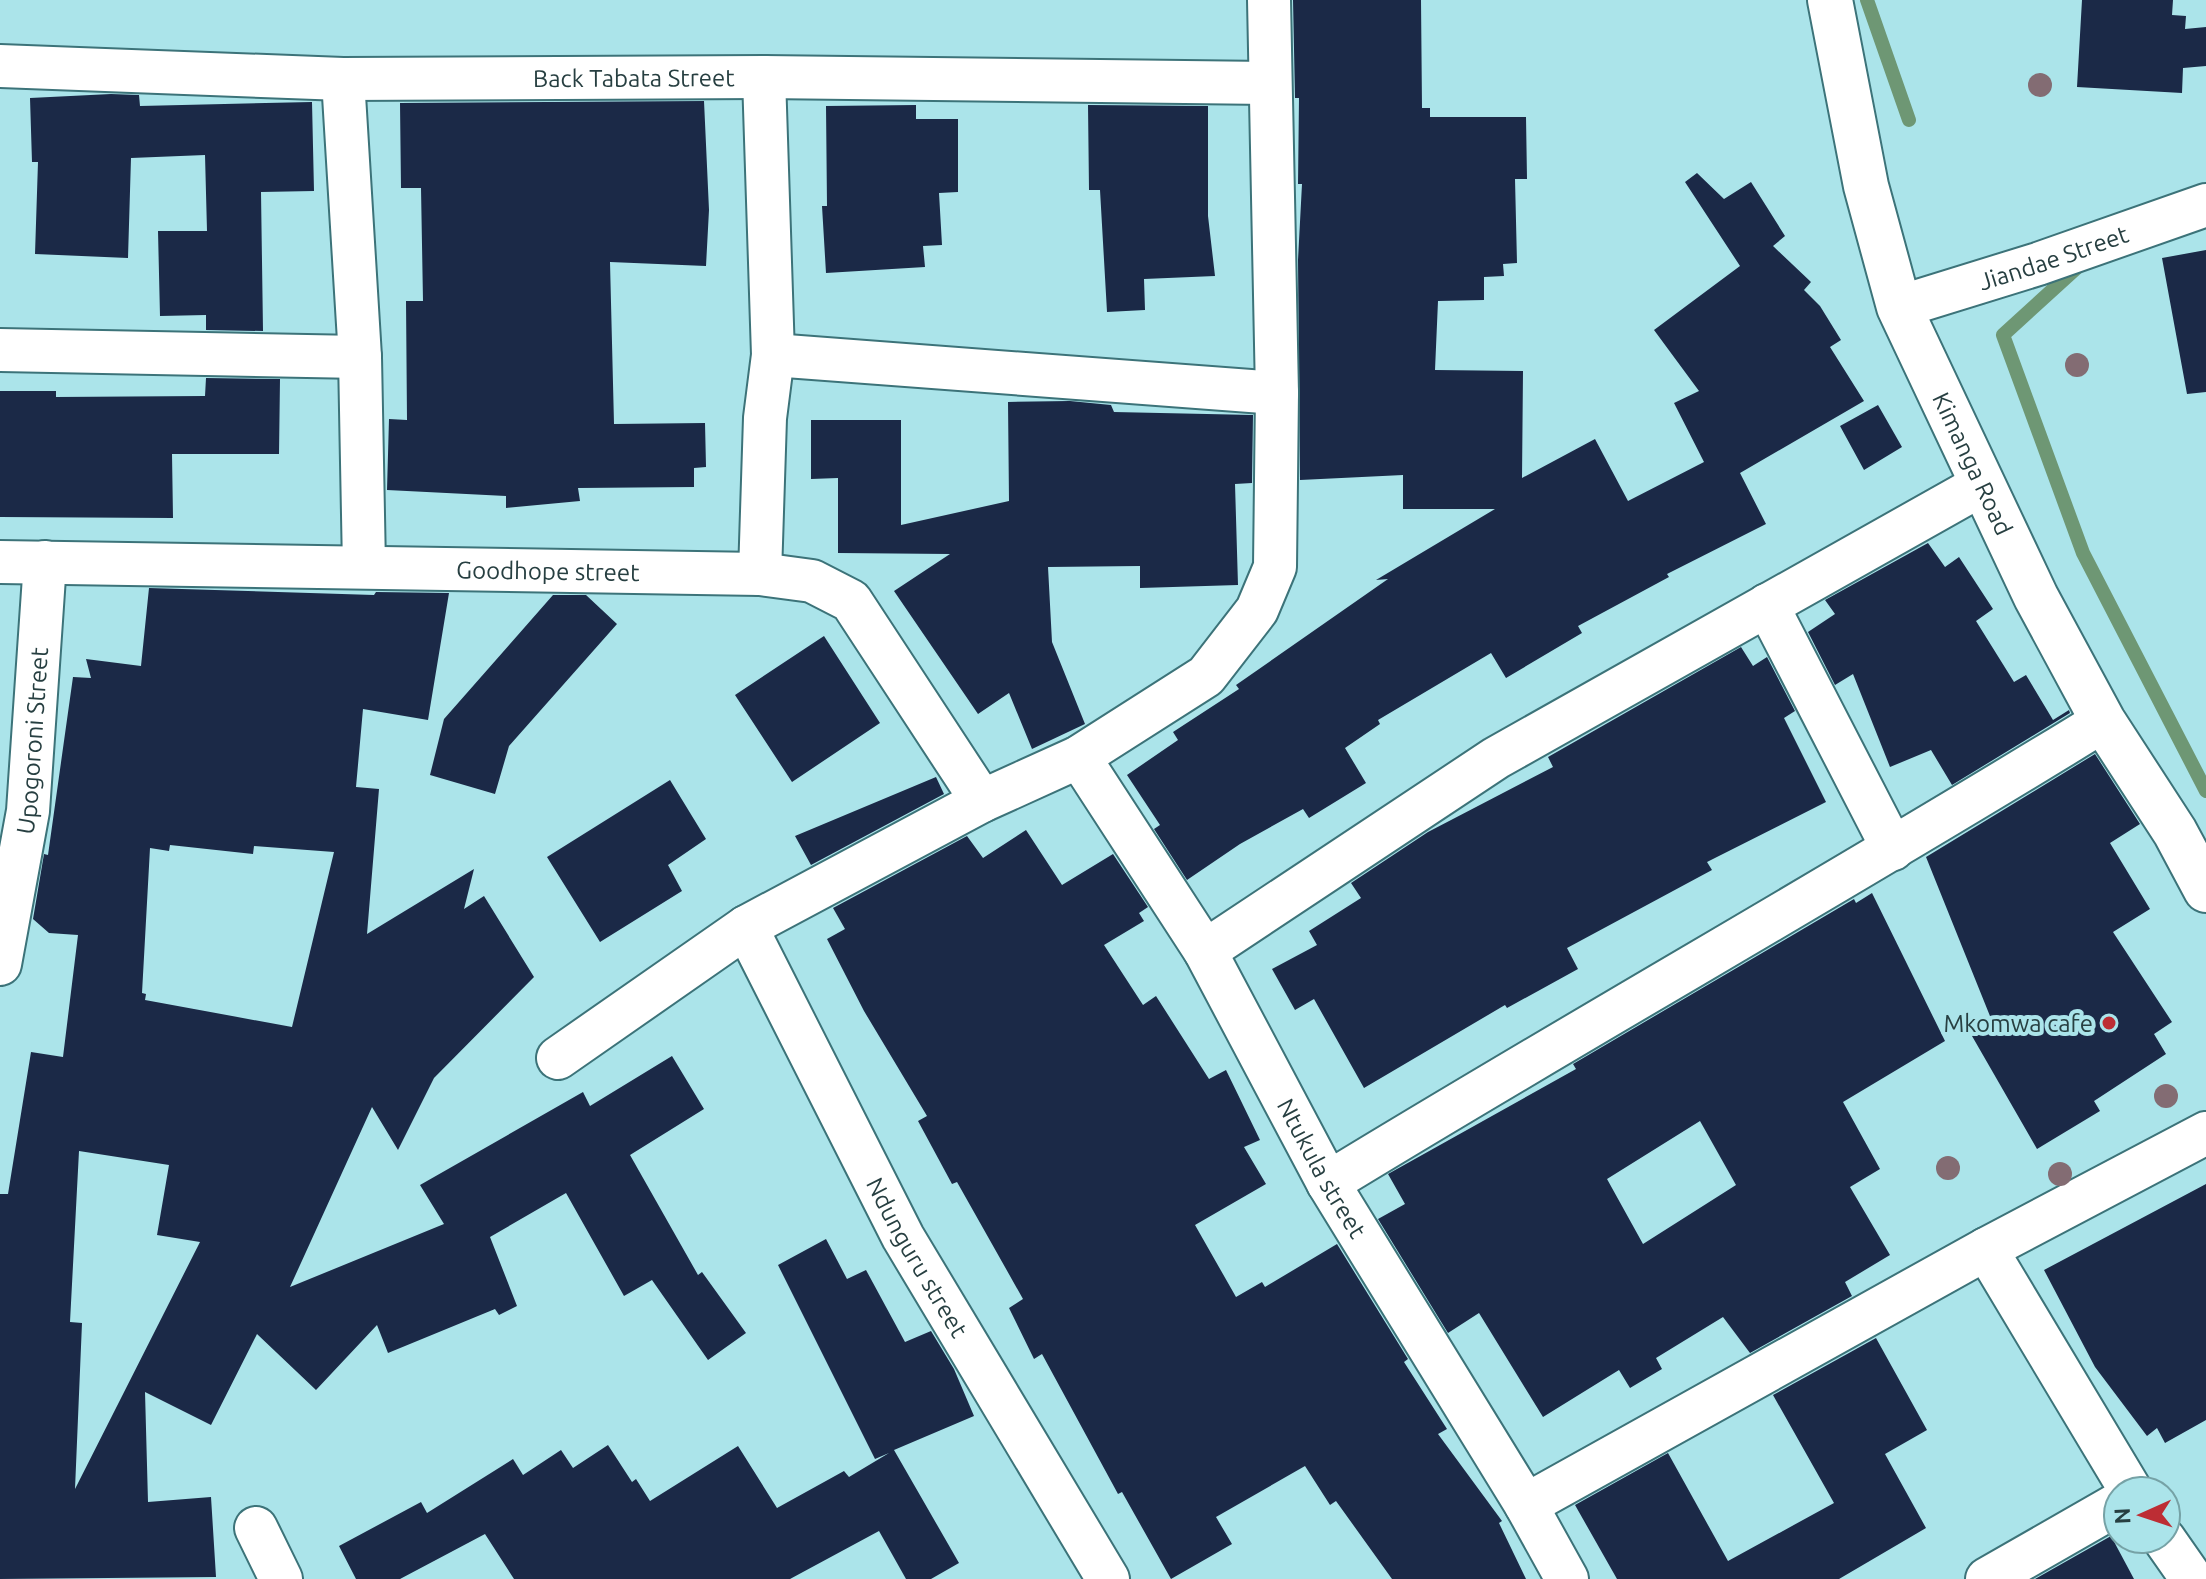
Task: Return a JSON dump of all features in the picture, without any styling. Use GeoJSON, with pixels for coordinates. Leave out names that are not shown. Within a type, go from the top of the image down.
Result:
{"type":"FeatureCollection","features":[{"type":"Feature","properties":{"kind":"street"},"geometry":{"type":"LineString","coordinates":[[558,1058],[746,927],[982,801],[1079,757],[1206,676],[1257,610],[1275,567],[1277,393],[1269,0]]}},
{"type":"Feature","properties":{"kind":"street","name":"Kimanga Road"},"geometry":{"type":"LineString","coordinates":[[1830,0],[1866,186],[1899,307],[2036,597],[2103,721],[2175,832],[2206,890]]}},
{"type":"Feature","properties":{"kind":"street","name":"Back Tabata Street"},"geometry":{"type":"LineString","coordinates":[[0,66],[343,79],[764,77],[1269,83]]}},
{"type":"Feature","properties":{"kind":"street"},"geometry":{"type":"LineString","coordinates":[[760,574],[765,418],[773,355],[764,77]]}},
{"type":"Feature","properties":{"kind":"street"},"geometry":{"type":"LineString","coordinates":[[343,79],[360,357],[364,567]]}},
{"type":"Feature","properties":{"kind":"street","name":"Jiandae Street"},"geometry":{"type":"LineString","coordinates":[[1899,307],[2038,264],[2206,205]]}},
{"type":"Feature","properties":{"kind":"street"},"geometry":{"type":"LineString","coordinates":[[0,350],[360,357]]}},
{"type":"Feature","properties":{"kind":"street"},"geometry":{"type":"LineString","coordinates":[[773,355],[1277,393]]}},
{"type":"Feature","properties":{"kind":"street"},"geometry":{"type":"LineString","coordinates":[[1205,951],[1496,758],[1983,484]]}},
{"type":"Feature","properties":{"kind":"street","name":"Goodhope street"},"geometry":{"type":"LineString","coordinates":[[0,562],[760,574],[812,581],[851,601],[982,801]]}},
{"type":"Feature","properties":{"kind":"street","name":"Upogoroni Street"},"geometry":{"type":"LineString","coordinates":[[0,964],[28,811],[45,562]]}},
{"type":"Feature","properties":{"kind":"street"},"geometry":{"type":"LineString","coordinates":[[1767,605],[1893,849]]}},
{"type":"Feature","properties":{"kind":"street"},"geometry":{"type":"LineString","coordinates":[[1328,1183],[1574,1033],[1893,849],[2103,721]]}},
{"type":"Feature","properties":{"kind":"street","name":"Ntukula street"},"geometry":{"type":"LineString","coordinates":[[1079,757],[1205,951],[1328,1183],[1526,1505],[1567,1579]]}},
{"type":"Feature","properties":{"kind":"street","name":"Ndunguru street"},"geometry":{"type":"LineString","coordinates":[[746,927],[903,1237],[1108,1579]]}},
{"type":"Feature","properties":{"kind":"street"},"geometry":{"type":"LineString","coordinates":[[1526,1505],[1986,1249],[2206,1133]]}},
{"type":"Feature","properties":{"kind":"street"},"geometry":{"type":"LineString","coordinates":[[1986,1249],[2121,1475]]}},
{"type":"Feature","properties":{"kind":"street"},"geometry":{"type":"LineString","coordinates":[[1987,1579],[2102,1513]]}},
{"type":"Feature","properties":{"kind":"street"},"geometry":{"type":"LineString","coordinates":[[256,1528],[281,1579]]}},
{"type":"Feature","properties":{"kind":"street"},"geometry":{"type":"LineString","coordinates":[[2175,1555],[2192,1579]]}},
{"type":"Feature","properties":{"kind":"building"},"geometry":{"type":"Polygon","coordinates":[[[1293,0],[1421,0],[1422,108],[1430,108],[1430,117],[1526,117],[1527,179],[1515,179],[1517,263],[1503,264],[1504,276],[1484,277],[1484,300],[1438,301],[1435,370],[1523,371],[1522,478],[1595,439],[1628,501],[1704,462],[1674,403],[1699,391],[1654,330],[1740,266],[1685,182],[1697,173],[1724,199],[1751,182],[1785,236],[1773,246],[1811,282],[1804,290],[1820,306],[1841,340],[1830,347],[1864,401],[1740,473],[1766,524],[1667,574],[1669,577],[1578,626],[1582,633],[1506,678],[1491,653],[1378,720],[1380,724],[1345,748],[1366,783],[1309,818],[1303,809],[1240,844],[1187,880],[1154,829],[1160,825],[1127,775],[1178,740],[1173,732],[1239,689],[1236,685],[1388,579],[1376,580],[1495,509],[1403,509],[1403,475],[1300,480],[1298,260],[1302,184],[1298,184],[1299,98],[1295,98],[1293,0]]]}},
{"type":"Feature","properties":{"kind":"building"},"geometry":{"type":"Polygon","coordinates":[[[2082,0],[2173,0],[2172,15],[2186,16],[2185,29],[2206,27],[2206,66],[2183,68],[2182,93],[2077,87],[2082,0]]]}},
{"type":"Feature","properties":{"kind":"building"},"geometry":{"type":"Polygon","coordinates":[[[139,95],[140,106],[312,102],[314,191],[261,192],[263,331],[206,330],[206,315],[160,316],[158,231],[207,231],[205,155],[131,158],[128,258],[35,254],[38,162],[32,162],[30,98],[139,95]]]}},
{"type":"Feature","properties":{"kind":"building"},"geometry":{"type":"Polygon","coordinates":[[[704,101],[709,210],[706,266],[610,262],[614,424],[705,423],[706,467],[694,468],[694,487],[578,488],[580,501],[506,508],[506,496],[387,490],[389,419],[407,420],[406,301],[423,301],[421,188],[401,188],[400,103],[704,101]]]}},
{"type":"Feature","properties":{"kind":"building"},"geometry":{"type":"Polygon","coordinates":[[[916,105],[916,119],[958,119],[958,192],[939,193],[942,245],[923,246],[925,267],[826,273],[822,206],[827,206],[826,106],[916,105]]]}},
{"type":"Feature","properties":{"kind":"building"},"geometry":{"type":"Polygon","coordinates":[[[1088,105],[1208,106],[1208,216],[1215,276],[1144,279],[1145,310],[1107,312],[1100,190],[1089,190],[1088,105]]]}},
{"type":"Feature","properties":{"kind":"building"},"geometry":{"type":"Polygon","coordinates":[[[2206,250],[2206,392],[2187,394],[2162,258],[2206,250]]]}},
{"type":"Feature","properties":{"kind":"building"},"geometry":{"type":"Polygon","coordinates":[[[206,378],[280,379],[279,454],[172,454],[173,518],[0,517],[0,391],[56,391],[56,397],[205,396],[206,378]]]}},
{"type":"Feature","properties":{"kind":"building"},"geometry":{"type":"Polygon","coordinates":[[[1070,401],[1111,405],[1114,412],[1253,415],[1252,483],[1235,484],[1238,585],[1140,588],[1140,566],[1048,567],[1052,642],[1085,724],[1032,749],[1009,693],[978,714],[894,591],[950,554],[838,553],[838,478],[811,479],[811,420],[901,420],[901,525],[1009,501],[1008,402],[1070,401]]]}},
{"type":"Feature","properties":{"kind":"building"},"geometry":{"type":"Polygon","coordinates":[[[1878,405],[1902,447],[1864,470],[1840,426],[1878,405]]]}},
{"type":"Feature","properties":{"kind":"building"},"geometry":{"type":"Polygon","coordinates":[[[1928,543],[1945,567],[1959,557],[1993,609],[1976,621],[2014,682],[2026,675],[2053,720],[2069,710],[2070,713],[1952,785],[1931,750],[1890,767],[1853,674],[1835,685],[1808,632],[1835,614],[1825,600],[1928,543]]]}},
{"type":"Feature","properties":{"kind":"building"},"geometry":{"type":"Polygon","coordinates":[[[149,588],[374,595],[376,592],[449,593],[428,720],[363,709],[356,787],[379,789],[367,934],[474,869],[464,909],[484,896],[534,977],[434,1078],[398,1150],[372,1107],[290,1287],[444,1224],[420,1185],[583,1092],[590,1106],[672,1056],[704,1109],[630,1155],[698,1275],[702,1272],[746,1333],[708,1360],[652,1280],[624,1296],[566,1193],[490,1237],[517,1306],[499,1315],[495,1309],[388,1353],[377,1325],[316,1390],[257,1334],[211,1425],[145,1392],[148,1502],[211,1497],[216,1577],[0,1579],[0,1194],[8,1194],[31,1052],[63,1057],[78,935],[49,933],[33,919],[44,854],[48,855],[73,677],[91,678],[86,659],[141,666],[149,588]],[[170,845],[169,851],[150,848],[142,993],[146,994],[145,1000],[292,1027],[334,852],[254,846],[253,854],[170,845]],[[79,1151],[70,1322],[82,1323],[75,1489],[200,1242],[157,1235],[169,1165],[79,1151]]]}},
{"type":"Feature","properties":{"kind":"building"},"geometry":{"type":"Polygon","coordinates":[[[553,595],[586,595],[617,624],[509,746],[495,794],[430,775],[444,719],[553,595]]]}},
{"type":"Feature","properties":{"kind":"building"},"geometry":{"type":"Polygon","coordinates":[[[824,636],[880,723],[792,782],[735,695],[824,636]]]}},
{"type":"Feature","properties":{"kind":"building"},"geometry":{"type":"Polygon","coordinates":[[[1741,647],[1753,666],[1767,657],[1795,711],[1784,718],[1826,802],[1707,862],[1712,870],[1567,948],[1578,969],[1507,1008],[1505,1005],[1364,1088],[1314,999],[1295,1010],[1272,969],[1317,945],[1309,931],[1361,898],[1351,883],[1428,832],[1553,767],[1548,757],[1741,647]]]}},
{"type":"Feature","properties":{"kind":"building"},"geometry":{"type":"Polygon","coordinates":[[[2095,754],[2140,824],[2110,843],[2150,909],[2113,932],[2172,1022],[2154,1034],[2166,1054],[2094,1101],[2100,1111],[2037,1149],[1972,1036],[1994,1026],[1926,857],[2095,754]]]}},
{"type":"Feature","properties":{"kind":"building"},"geometry":{"type":"Polygon","coordinates":[[[936,777],[944,794],[811,865],[795,836],[936,777]]]}},
{"type":"Feature","properties":{"kind":"building"},"geometry":{"type":"Polygon","coordinates":[[[670,780],[706,839],[668,865],[682,891],[600,942],[547,857],[670,780]]]}},
{"type":"Feature","properties":{"kind":"building"},"geometry":{"type":"Polygon","coordinates":[[[1026,830],[1062,885],[1113,854],[1148,907],[1139,913],[1144,921],[1104,945],[1143,1005],[1156,996],[1209,1079],[1226,1070],[1260,1140],[1244,1147],[1266,1184],[1195,1225],[1236,1297],[1262,1282],[1265,1287],[1337,1244],[1408,1359],[1404,1362],[1447,1429],[1438,1434],[1502,1521],[1499,1523],[1526,1579],[1392,1579],[1336,1501],[1330,1505],[1305,1466],[1216,1517],[1232,1544],[1171,1579],[1122,1492],[1118,1494],[1042,1354],[1034,1359],[1009,1308],[1023,1299],[957,1182],[952,1184],[918,1121],[927,1116],[864,1011],[827,939],[845,929],[833,908],[967,836],[983,858],[1026,830]]]}},
{"type":"Feature","properties":{"kind":"building"},"geometry":{"type":"Polygon","coordinates":[[[1872,893],[1945,1041],[1843,1102],[1880,1169],[1850,1187],[1890,1255],[1845,1282],[1852,1296],[1750,1353],[1723,1317],[1656,1358],[1662,1369],[1630,1388],[1619,1370],[1543,1417],[1479,1313],[1448,1333],[1378,1219],[1405,1204],[1388,1174],[1576,1069],[1573,1064],[1854,899],[1856,903],[1872,893]],[[1700,1121],[1607,1179],[1643,1244],[1736,1185],[1700,1121]]]}},
{"type":"Feature","properties":{"kind":"building"},"geometry":{"type":"Polygon","coordinates":[[[2206,1184],[2206,1420],[2165,1443],[2157,1428],[2147,1436],[2095,1367],[2044,1270],[2206,1184]]]}},
{"type":"Feature","properties":{"kind":"building"},"geometry":{"type":"Polygon","coordinates":[[[826,1239],[847,1279],[866,1270],[905,1342],[931,1331],[954,1369],[974,1416],[894,1450],[959,1563],[931,1579],[906,1579],[879,1531],[790,1579],[514,1579],[485,1534],[400,1579],[356,1579],[339,1546],[421,1502],[427,1513],[513,1459],[523,1475],[561,1450],[573,1468],[608,1445],[632,1482],[636,1479],[650,1501],[738,1446],[777,1508],[844,1471],[849,1477],[889,1453],[875,1459],[778,1265],[826,1239]]]}},
{"type":"Feature","properties":{"kind":"building"},"geometry":{"type":"Polygon","coordinates":[[[1876,1338],[1927,1430],[1885,1454],[1926,1528],[1839,1579],[1617,1579],[1575,1505],[1668,1453],[1728,1561],[1834,1503],[1773,1395],[1876,1338]]]}},
{"type":"Feature","properties":{"kind":"building"},"geometry":{"type":"Polygon","coordinates":[[[2102,1541],[2102,1555],[2121,1555],[2134,1579],[2035,1579],[2102,1541]]]}},
{"type":"Feature","properties":{"kind":"waterway"},"geometry":{"type":"LineString","coordinates":[[1867,0],[1909,120]]}},
{"type":"Feature","properties":{"kind":"waterway"},"geometry":{"type":"LineString","coordinates":[[2082,263],[2003,335],[2083,553],[2206,791]]}},
{"type":"Feature","properties":{"kind":"place","name":"Mkomwa cafe"},"geometry":{"type":"Point","coordinates":[2109,1023]}}]}
